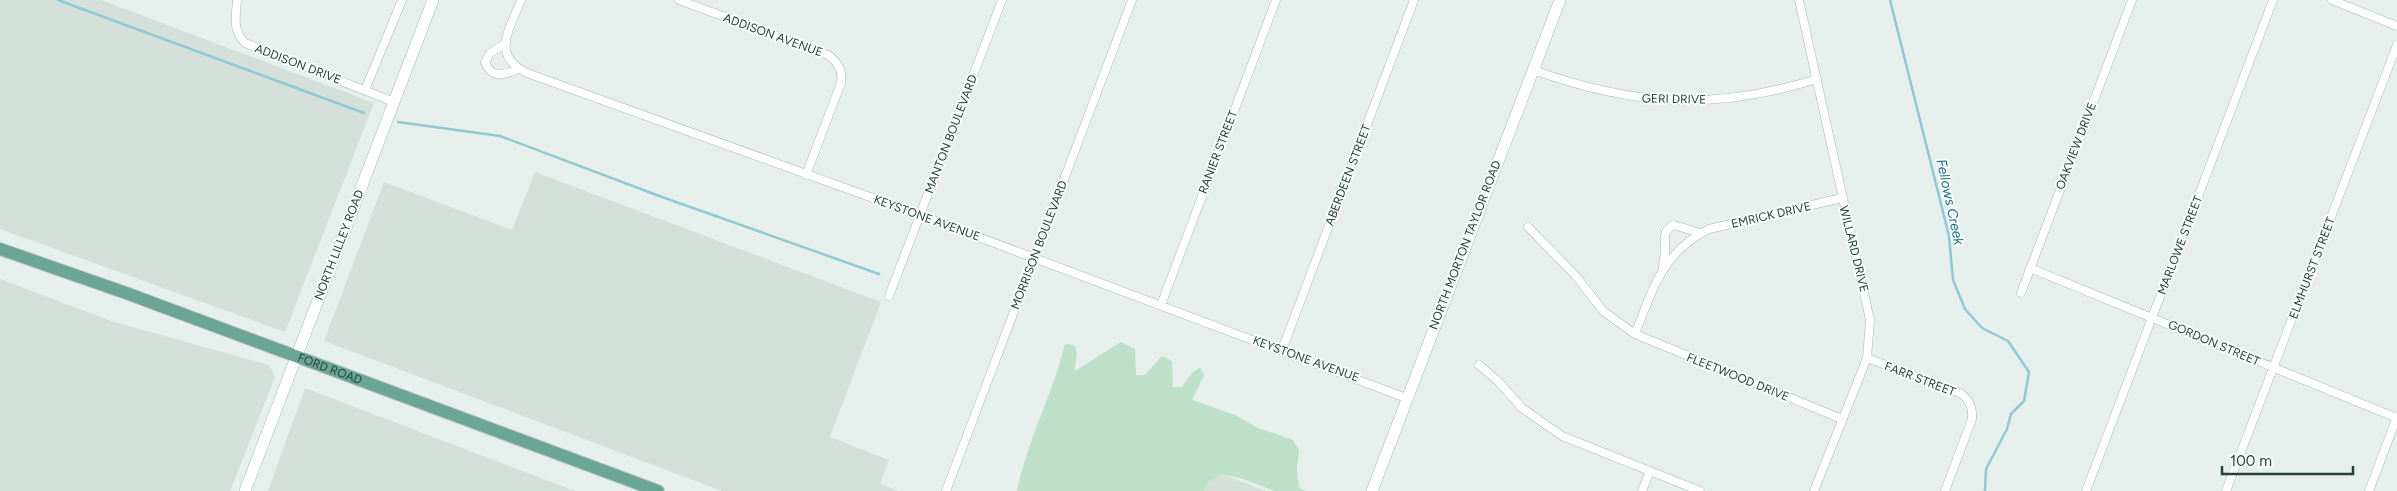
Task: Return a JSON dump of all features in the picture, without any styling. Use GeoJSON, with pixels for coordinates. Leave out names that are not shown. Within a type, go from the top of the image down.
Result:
{"type":"FeatureCollection","features":[{"type":"Feature","properties":{"kind":"main road","name":"FORD ROAD"},"geometry":{"type":"LineString","coordinates":[[0,248],[658,491]]}},
{"type":"Feature","properties":{"kind":"street","name":"ADDISON DRIVE"},"geometry":{"type":"LineString","coordinates":[[238,0],[236,32],[245,43],[394,102]]}},
{"type":"Feature","properties":{"kind":"street"},"geometry":{"type":"LineString","coordinates":[[365,90],[402,0]]}},
{"type":"Feature","properties":{"kind":"street","name":"NORTH LILLEY ROAD"},"geometry":{"type":"LineString","coordinates":[[245,491],[433,0]]}},
{"type":"Feature","properties":{"kind":"street"},"geometry":{"type":"LineString","coordinates":[[518,69],[508,60],[505,44],[521,0]]}},
{"type":"Feature","properties":{"kind":"street","name":"MANTON BOULEVARD"},"geometry":{"type":"LineString","coordinates":[[889,296],[1002,0]]}},
{"type":"Feature","properties":{"kind":"street","name":"MORRISON BOULEVARD"},"geometry":{"type":"LineString","coordinates":[[946,491],[1132,0]]}},
{"type":"Feature","properties":{"kind":"street","name":"RANIER STREET"},"geometry":{"type":"LineString","coordinates":[[1161,305],[1276,0]]}},
{"type":"Feature","properties":{"kind":"street","name":"ABERDEEN STREET"},"geometry":{"type":"LineString","coordinates":[[1282,350],[1414,0]]}},
{"type":"Feature","properties":{"kind":"street","name":"NORTH MORTON TAYLOR ROAD"},"geometry":{"type":"LineString","coordinates":[[1372,491],[1406,398],[1560,0]]}},
{"type":"Feature","properties":{"kind":"street","name":"WILLARD DRIVE"},"geometry":{"type":"LineString","coordinates":[[1799,0],[1868,309],[1870,330],[1867,358],[1814,491]]}},
{"type":"Feature","properties":{"kind":"street","name":"OAKVIEW DRIVE"},"geometry":{"type":"LineString","coordinates":[[2021,293],[2132,0]]}},
{"type":"Feature","properties":{"kind":"street","name":"MARLOWE STREET"},"geometry":{"type":"LineString","coordinates":[[2086,491],[2273,0]]}},
{"type":"Feature","properties":{"kind":"street"},"geometry":{"type":"LineString","coordinates":[[2332,0],[2397,26]]}},
{"type":"Feature","properties":{"kind":"street","name":"ADDISON AVENUE"},"geometry":{"type":"LineString","coordinates":[[683,1],[828,55],[840,67],[841,83],[806,175]]}},
{"type":"Feature","properties":{"kind":"street"},"geometry":{"type":"LineString","coordinates":[[505,44],[490,53],[485,62],[487,67],[491,72],[498,75],[518,69]]}},
{"type":"Feature","properties":{"kind":"street","name":"ELMHURST STREET"},"geometry":{"type":"LineString","coordinates":[[2226,491],[2275,369],[2397,45]]}},
{"type":"Feature","properties":{"kind":"street","name":"KEYSTONE AVENUE"},"geometry":{"type":"LineString","coordinates":[[518,69],[806,175],[920,214],[1406,398]]}},
{"type":"Feature","properties":{"kind":"street","name":"GERI DRIVE"},"geometry":{"type":"LineString","coordinates":[[1534,70],[1604,92],[1668,101],[1706,101],[1746,96],[1817,79]]}},
{"type":"Feature","properties":{"kind":"street","name":"EMRICK DRIVE"},"geometry":{"type":"LineString","coordinates":[[1662,269],[1682,246],[1700,233],[1735,222],[1842,198]]}},
{"type":"Feature","properties":{"kind":"street","name":"EMRICK DRIVE"},"geometry":{"type":"LineString","coordinates":[[1635,334],[1662,269],[1665,253],[1663,237],[1666,231],[1674,225],[1700,233]]}},
{"type":"Feature","properties":{"kind":"street","name":"FLEETWOOD DRIVE"},"geometry":{"type":"LineString","coordinates":[[1528,227],[1576,276],[1603,311],[1635,334],[1842,419]]}},
{"type":"Feature","properties":{"kind":"street","name":"GORDON STREET"},"geometry":{"type":"LineString","coordinates":[[2030,268],[2397,418]]}},
{"type":"Feature","properties":{"kind":"street","name":"FARR STREET"},"geometry":{"type":"LineString","coordinates":[[1867,358],[1960,393],[1970,404],[1972,420],[1945,491]]}},
{"type":"Feature","properties":{"kind":"street"},"geometry":{"type":"LineString","coordinates":[[1479,365],[1498,381],[1522,408],[1562,436],[1700,491]]}},
{"type":"Feature","properties":{"kind":"street"},"geometry":{"type":"LineString","coordinates":[[2369,491],[2397,418]]}},
{"type":"Feature","properties":{"kind":"street"},"geometry":{"type":"LineString","coordinates":[[1642,491],[1650,471]]}},
{"type":"Feature","properties":{"kind":"shaded area"},"geometry":{"type":"Polygon","coordinates":[[[0,0],[101,0],[374,103],[285,332],[0,229],[0,0]]]}},
{"type":"Feature","properties":{"kind":"shaded area"},"geometry":{"type":"Polygon","coordinates":[[[535,172],[881,302],[830,437],[889,460],[880,484],[899,491],[722,491],[324,341],[384,182],[512,230],[535,172]]]}},
{"type":"Feature","properties":{"kind":"shaded area"},"geometry":{"type":"Polygon","coordinates":[[[0,279],[111,321],[269,365],[275,377],[230,491],[0,491],[0,279]]]}},
{"type":"Feature","properties":{"kind":"shaded area"},"geometry":{"type":"Polygon","coordinates":[[[305,388],[449,443],[575,491],[268,491],[305,388]]]}},
{"type":"Feature","properties":{"kind":"shaded area"},"geometry":{"type":"Polygon","coordinates":[[[1222,474],[1266,491],[1203,491],[1209,482],[1222,474]]]}},
{"type":"Feature","properties":{"kind":"green space"},"geometry":{"type":"Polygon","coordinates":[[[1121,342],[1135,349],[1136,375],[1145,375],[1162,356],[1172,361],[1173,387],[1182,387],[1192,373],[1200,367],[1204,375],[1192,400],[1235,415],[1258,428],[1293,440],[1299,450],[1297,470],[1299,488],[1306,491],[1275,491],[1243,479],[1222,474],[1209,482],[1203,491],[1017,491],[1021,472],[1054,381],[1065,344],[1071,344],[1076,349],[1075,371],[1121,342]]]}},
{"type":"Feature","properties":{"kind":"waterway"},"geometry":{"type":"LineString","coordinates":[[58,0],[364,113]]}},
{"type":"Feature","properties":{"kind":"waterway","name":"Fellows Creek"},"geometry":{"type":"LineString","coordinates":[[1890,0],[1949,236],[1953,280],[1965,309],[1982,328],[2008,341],[2029,372],[2024,401],[2011,414],[2007,429],[1986,469],[1985,491]]}},
{"type":"Feature","properties":{"kind":"waterway"},"geometry":{"type":"LineString","coordinates":[[398,122],[500,136],[662,197],[879,274]]}}]}
